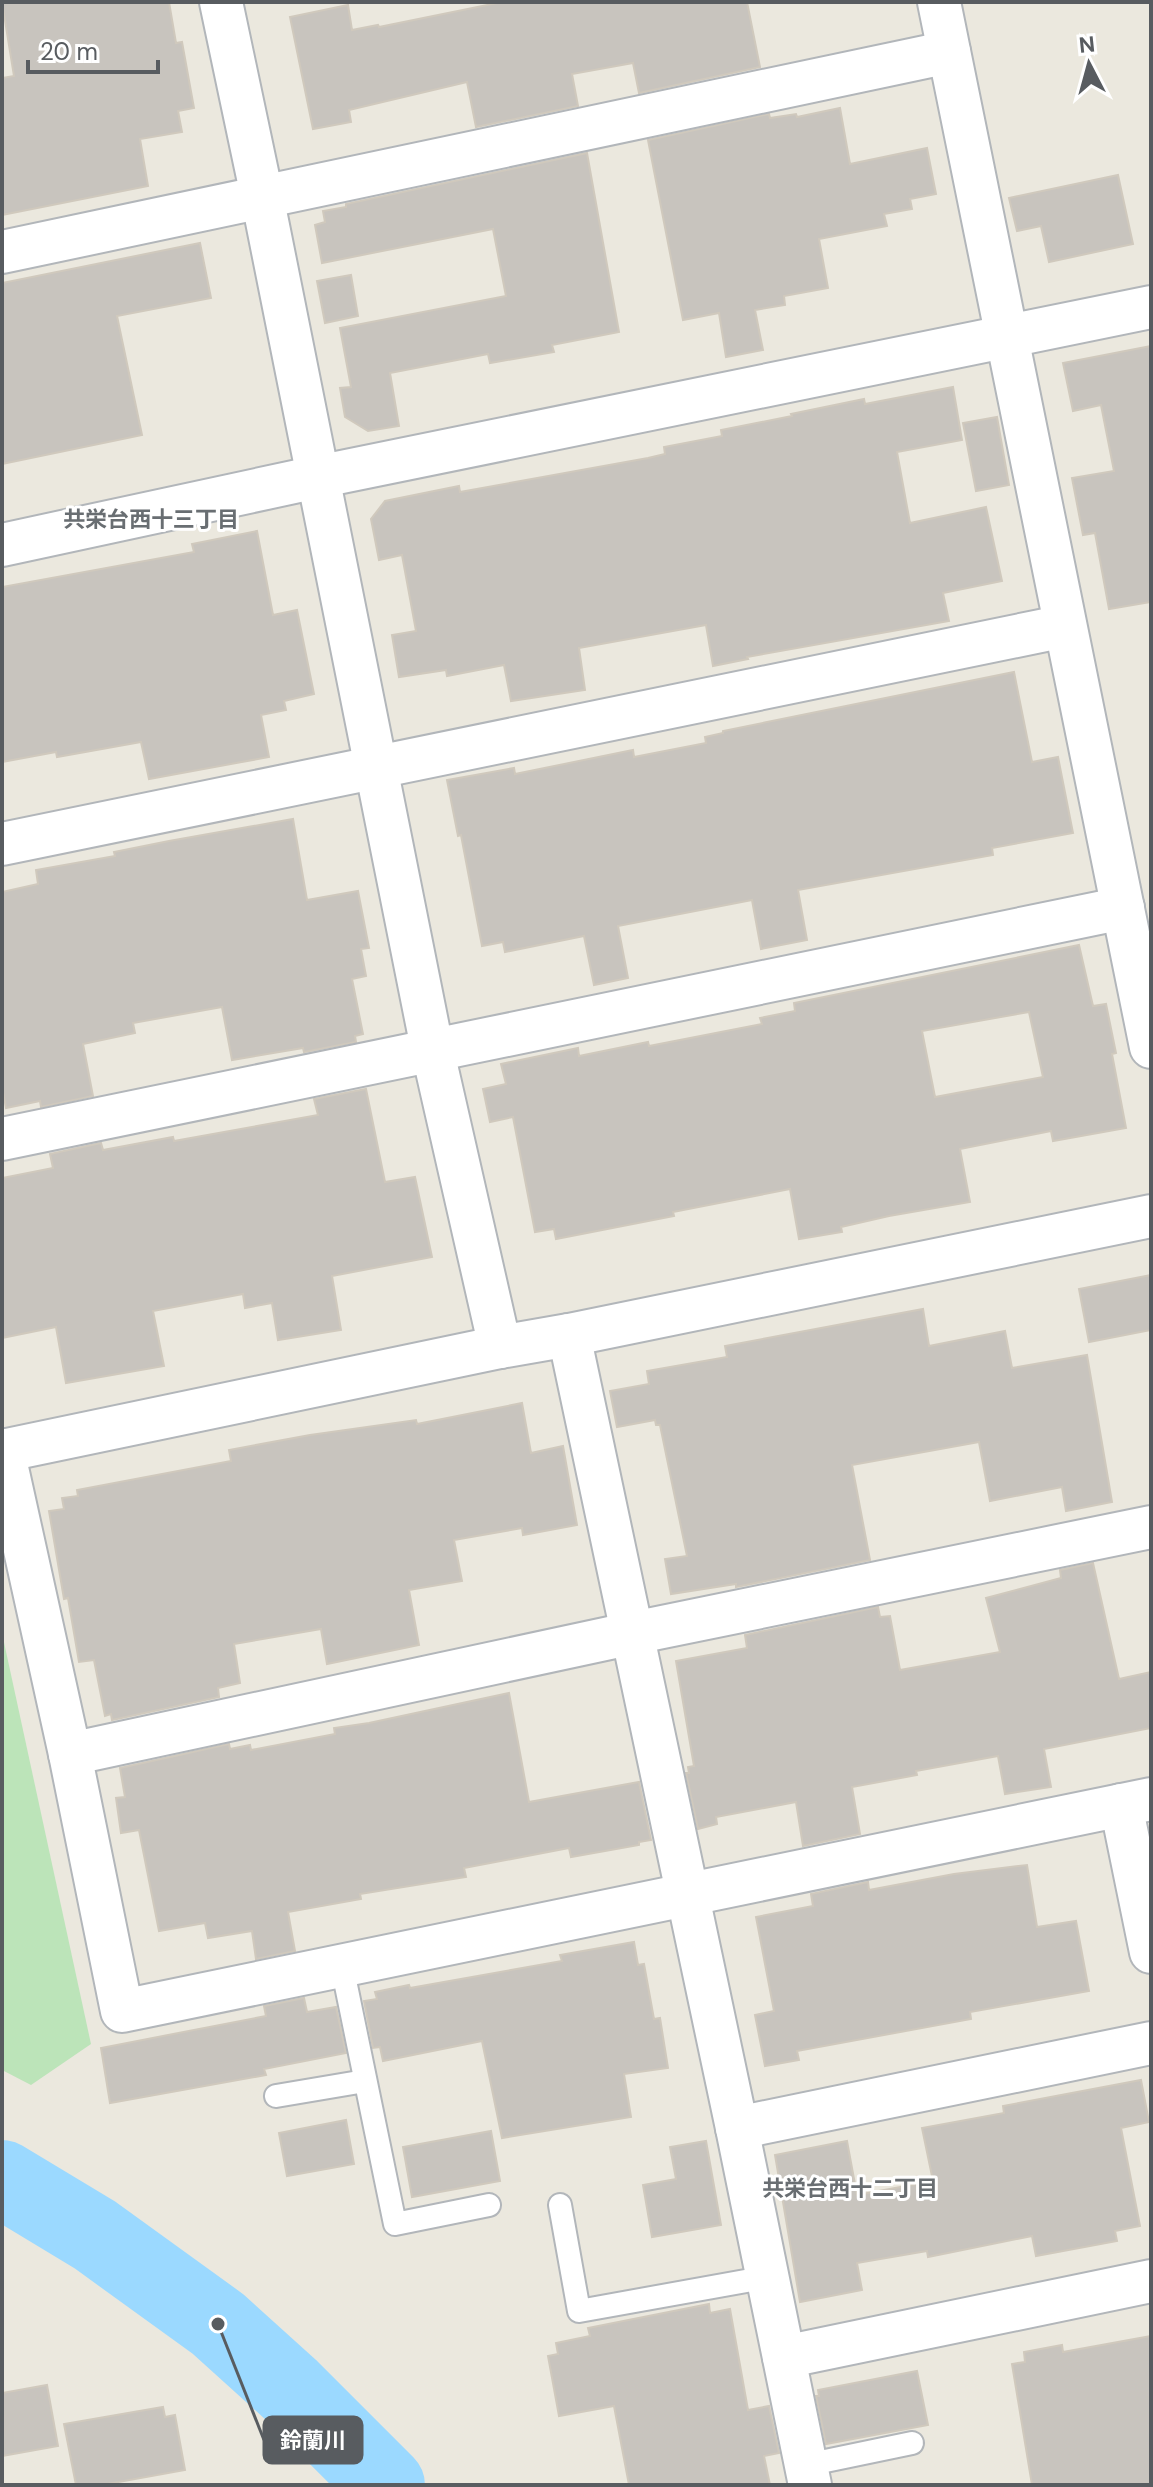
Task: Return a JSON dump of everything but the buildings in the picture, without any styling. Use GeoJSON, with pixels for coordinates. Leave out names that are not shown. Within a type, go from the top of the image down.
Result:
{"type":"FeatureCollection","features":[{"type":"Feature","properties":{"kind":"street"},"geometry":{"type":"LineString","coordinates":[[221,2],[432,1048],[500,1347]]}},
{"type":"Feature","properties":{"kind":"street"},"geometry":{"type":"LineString","coordinates":[[939,2],[1151,1047]]}},
{"type":"Feature","properties":{"kind":"street"},"geometry":{"type":"LineString","coordinates":[[2,252],[949,52]]}},
{"type":"Feature","properties":{"kind":"street"},"geometry":{"type":"LineString","coordinates":[[2,545],[317,477],[1151,307]]}},
{"type":"Feature","properties":{"kind":"street"},"geometry":{"type":"LineString","coordinates":[[2,844],[1065,626]]}},
{"type":"Feature","properties":{"kind":"street"},"geometry":{"type":"LineString","coordinates":[[2,1139],[1123,908]]}},
{"type":"Feature","properties":{"kind":"street"},"geometry":{"type":"LineString","coordinates":[[1151,1216],[3,1451],[70,1754],[122,2011],[1136,1802],[1151,1952]]}},
{"type":"Feature","properties":{"kind":"street"},"geometry":{"type":"LineString","coordinates":[[569,1335],[808,2475]]}},
{"type":"Feature","properties":{"kind":"street"},"geometry":{"type":"LineString","coordinates":[[70,1754],[633,1633],[1151,1527]]}},
{"type":"Feature","properties":{"kind":"street"},"geometry":{"type":"LineString","coordinates":[[737,2128],[1151,2043]]}},
{"type":"Feature","properties":{"kind":"street"},"geometry":{"type":"LineString","coordinates":[[784,2357],[1151,2281]]}},
{"type":"Feature","properties":{"kind":"lane"},"geometry":{"type":"LineString","coordinates":[[342,1966],[395,2224],[489,2205]]}},
{"type":"Feature","properties":{"kind":"lane"},"geometry":{"type":"LineString","coordinates":[[276,2096],[365,2081]]}},
{"type":"Feature","properties":{"kind":"lane"},"geometry":{"type":"LineString","coordinates":[[560,2205],[579,2311],[768,2277]]}},
{"type":"Feature","properties":{"kind":"lane"},"geometry":{"type":"LineString","coordinates":[[808,2475],[912,2443]]}},
{"type":"Feature","properties":{"kind":"green space"},"geometry":{"type":"Polygon","coordinates":[[[2,1633],[91,2044],[31,2085],[2,2070],[2,1633]]]}},
{"type":"Feature","properties":{"kind":"waterway"},"geometry":{"type":"LineString","coordinates":[[2,2179],[95,2235],[218,2324],[291,2390],[386,2485]]}},
{"type":"Feature","properties":{"kind":"place","name":"鈴蘭川"},"geometry":{"type":"Point","coordinates":[218,2324]}},
{"type":"Feature","properties":{"kind":"district","name":"共栄台西十三丁目"},"geometry":{"type":"Point","coordinates":[151,519]}},
{"type":"Feature","properties":{"kind":"district","name":"共栄台西十二丁目"},"geometry":{"type":"Point","coordinates":[850,2188]}}]}
